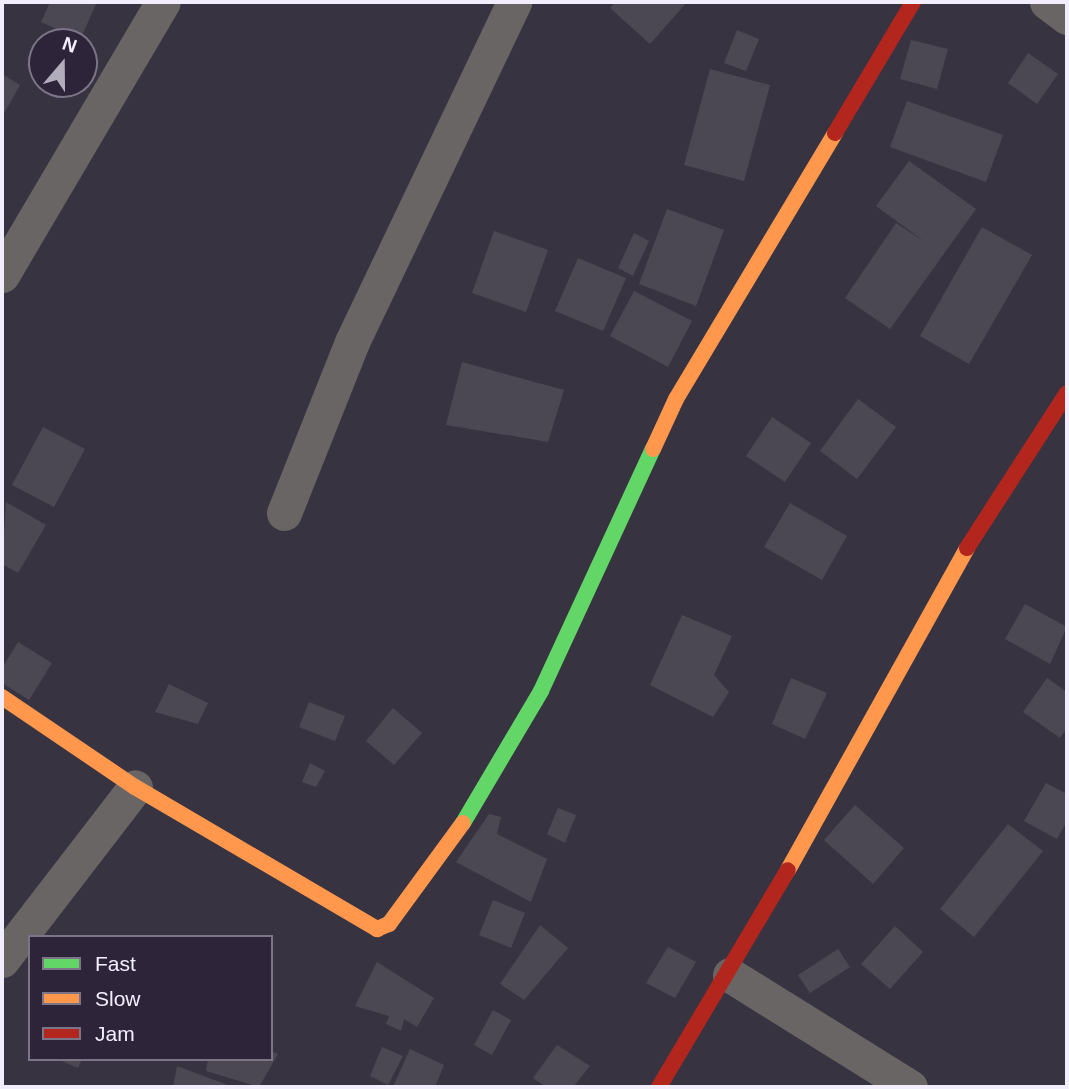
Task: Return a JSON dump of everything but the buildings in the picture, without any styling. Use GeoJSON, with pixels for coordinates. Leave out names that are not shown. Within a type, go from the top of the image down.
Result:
{"type":"FeatureCollection","features":[{"type":"Feature","properties":{"kind":"street"},"geometry":{"type":"LineString","coordinates":[[2,275],[163,2]]}},
{"type":"Feature","properties":{"kind":"street"},"geometry":{"type":"LineString","coordinates":[[284,513],[352,342],[514,2]]}},
{"type":"Feature","properties":{"kind":"street"},"geometry":{"type":"LineString","coordinates":[[2,697],[135,787],[362,923],[377,929],[400,915],[444,855],[541,691],[676,399],[913,2]]}},
{"type":"Feature","properties":{"kind":"street"},"geometry":{"type":"LineString","coordinates":[[1047,2],[1067,17]]}},
{"type":"Feature","properties":{"kind":"street"},"geometry":{"type":"LineString","coordinates":[[659,1087],[730,975],[970,542],[1067,393]]}},
{"type":"Feature","properties":{"kind":"street"},"geometry":{"type":"LineString","coordinates":[[2,960],[135,787]]}},
{"type":"Feature","properties":{"kind":"street"},"geometry":{"type":"LineString","coordinates":[[730,975],[910,1087]]}},
{"type":"Feature","properties":{"kind":"traffic: fast"},"geometry":{"type":"LineString","coordinates":[[463,823],[541,691],[653,449]]}},
{"type":"Feature","properties":{"kind":"traffic: slow"},"geometry":{"type":"LineString","coordinates":[[653,449],[676,399],[835,133]]}},
{"type":"Feature","properties":{"kind":"traffic: slow"},"geometry":{"type":"LineString","coordinates":[[788,870],[967,548]]}},
{"type":"Feature","properties":{"kind":"traffic: slow"},"geometry":{"type":"LineString","coordinates":[[2,697],[135,787],[377,929],[389,924],[463,823]]}},
{"type":"Feature","properties":{"kind":"traffic: jam"},"geometry":{"type":"LineString","coordinates":[[835,133],[913,2]]}},
{"type":"Feature","properties":{"kind":"traffic: jam"},"geometry":{"type":"LineString","coordinates":[[967,548],[1067,393]]}},
{"type":"Feature","properties":{"kind":"traffic: jam"},"geometry":{"type":"LineString","coordinates":[[659,1087],[788,870]]}}]}
